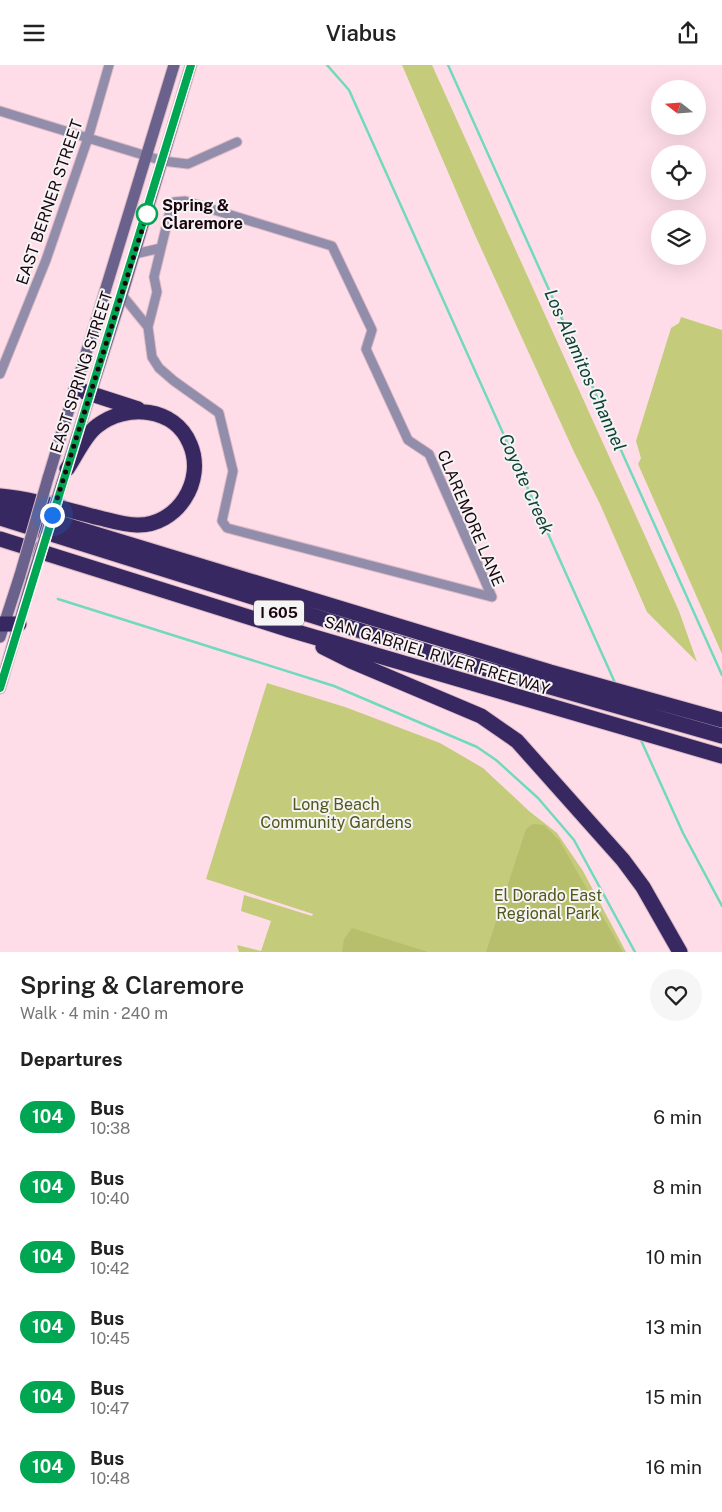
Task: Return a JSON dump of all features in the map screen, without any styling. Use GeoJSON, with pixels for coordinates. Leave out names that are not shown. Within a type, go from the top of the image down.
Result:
{"type":"FeatureCollection","features":[{"type":"Feature","properties":{"kind":"highway"},"geometry":{"type":"LineString","coordinates":[[0,496],[20,497],[69,511],[137,525],[155,523],[174,513],[185,499],[193,481],[194,461],[190,444],[181,431],[169,420],[76,389]]}},
{"type":"Feature","properties":{"kind":"highway"},"geometry":{"type":"LineString","coordinates":[[64,476],[95,427],[120,413],[141,410]]}},
{"type":"Feature","properties":{"kind":"highway","name":"SAN GABRIEL RIVER FREEWAY"},"geometry":{"type":"LineString","coordinates":[[0,505],[550,672],[722,721]]}},
{"type":"Feature","properties":{"kind":"highway","name":"I 605"},"geometry":{"type":"LineString","coordinates":[[0,518],[189,579],[722,743]]}},
{"type":"Feature","properties":{"kind":"highway","name":"I 605"},"geometry":{"type":"LineString","coordinates":[[0,526],[558,693],[722,736]]}},
{"type":"Feature","properties":{"kind":"highway","name":"SAN GABRIEL RIVER FREEWAY"},"geometry":{"type":"LineString","coordinates":[[0,539],[290,630],[722,756]]}},
{"type":"Feature","properties":{"kind":"highway"},"geometry":{"type":"LineString","coordinates":[[290,630],[352,661],[482,715],[517,741],[623,860],[643,887],[680,952]]}},
{"type":"Feature","properties":{"kind":"main road","name":"EAST SPRING STREET"},"geometry":{"type":"LineString","coordinates":[[0,688],[6,627],[20,575],[174,65]]}},
{"type":"Feature","properties":{"kind":"main road","name":"EAST SPRING STREET"},"geometry":{"type":"LineString","coordinates":[[6,627],[32,579],[135,254],[191,65]]}},
{"type":"Feature","properties":{"kind":"street","name":"EAST BERNER STREET"},"geometry":{"type":"LineString","coordinates":[[0,374],[46,260],[88,138],[109,65]]}},
{"type":"Feature","properties":{"kind":"street"},"geometry":{"type":"LineString","coordinates":[[0,111],[163,161],[188,164],[237,141]]}},
{"type":"Feature","properties":{"kind":"street","name":"CLAREMORE LANE"},"geometry":{"type":"LineString","coordinates":[[185,201],[332,246],[372,330],[366,349],[408,440],[429,454],[492,597],[227,528],[222,521],[233,471],[219,413],[159,368],[152,357],[148,327],[157,291],[154,277],[161,248],[171,207],[174,202],[185,201]]}},
{"type":"Feature","properties":{"kind":"street"},"geometry":{"type":"LineString","coordinates":[[135,254],[161,248]]}},
{"type":"Feature","properties":{"kind":"street"},"geometry":{"type":"LineString","coordinates":[[122,295],[148,327]]}},
{"type":"Feature","properties":{"kind":"green space"},"geometry":{"type":"Polygon","coordinates":[[[402,65],[432,65],[679,611],[697,662],[647,612],[600,504],[574,452],[475,235],[402,65]]]}},
{"type":"Feature","properties":{"kind":"green space"},"geometry":{"type":"Polygon","coordinates":[[[681,317],[722,330],[722,654],[638,464],[641,458],[636,441],[671,328],[679,323],[681,317]]]}},
{"type":"Feature","properties":{"kind":"green space","name":"Long Beach Community Gardens"},"geometry":{"type":"Polygon","coordinates":[[[267,683],[345,707],[440,743],[483,768],[529,811],[557,833],[583,871],[626,952],[239,952],[237,945],[261,951],[271,921],[241,911],[244,895],[312,916],[313,914],[206,879],[267,683]]]}},
{"type":"Feature","properties":{"kind":"green space","name":"El Dorado East Regional Park"},"geometry":{"type":"Polygon","coordinates":[[[533,824],[544,825],[559,840],[623,952],[486,952],[526,829],[533,824]]]}},
{"type":"Feature","properties":{"kind":"green space"},"geometry":{"type":"Polygon","coordinates":[[[352,928],[428,952],[342,952],[344,939],[352,928]]]}},
{"type":"Feature","properties":{"kind":"waterway","name":"Coyote Creek"},"geometry":{"type":"LineString","coordinates":[[327,65],[349,90],[616,685]]}},
{"type":"Feature","properties":{"kind":"waterway","name":"Los Alamitos Channel"},"geometry":{"type":"LineString","coordinates":[[448,65],[722,675]]}},
{"type":"Feature","properties":{"kind":"waterway"},"geometry":{"type":"LineString","coordinates":[[58,599],[334,686],[477,747],[496,760],[538,798],[574,840],[635,952]]}},
{"type":"Feature","properties":{"kind":"waterway","name":"Coyote Creek"},"geometry":{"type":"LineString","coordinates":[[640,738],[683,833],[722,906]]}},
{"type":"Feature","properties":{"kind":"bus line","name":"104"},"geometry":{"type":"LineString","coordinates":[[0,688],[191,65]]}},
{"type":"Feature","properties":{"kind":"place","name":"Spring & Claremore"},"geometry":{"type":"Point","coordinates":[147,214]}},
{"type":"Feature","properties":{"kind":"route"},"geometry":{"type":"LineString","coordinates":[[52,515],[147,214]]}}]}
